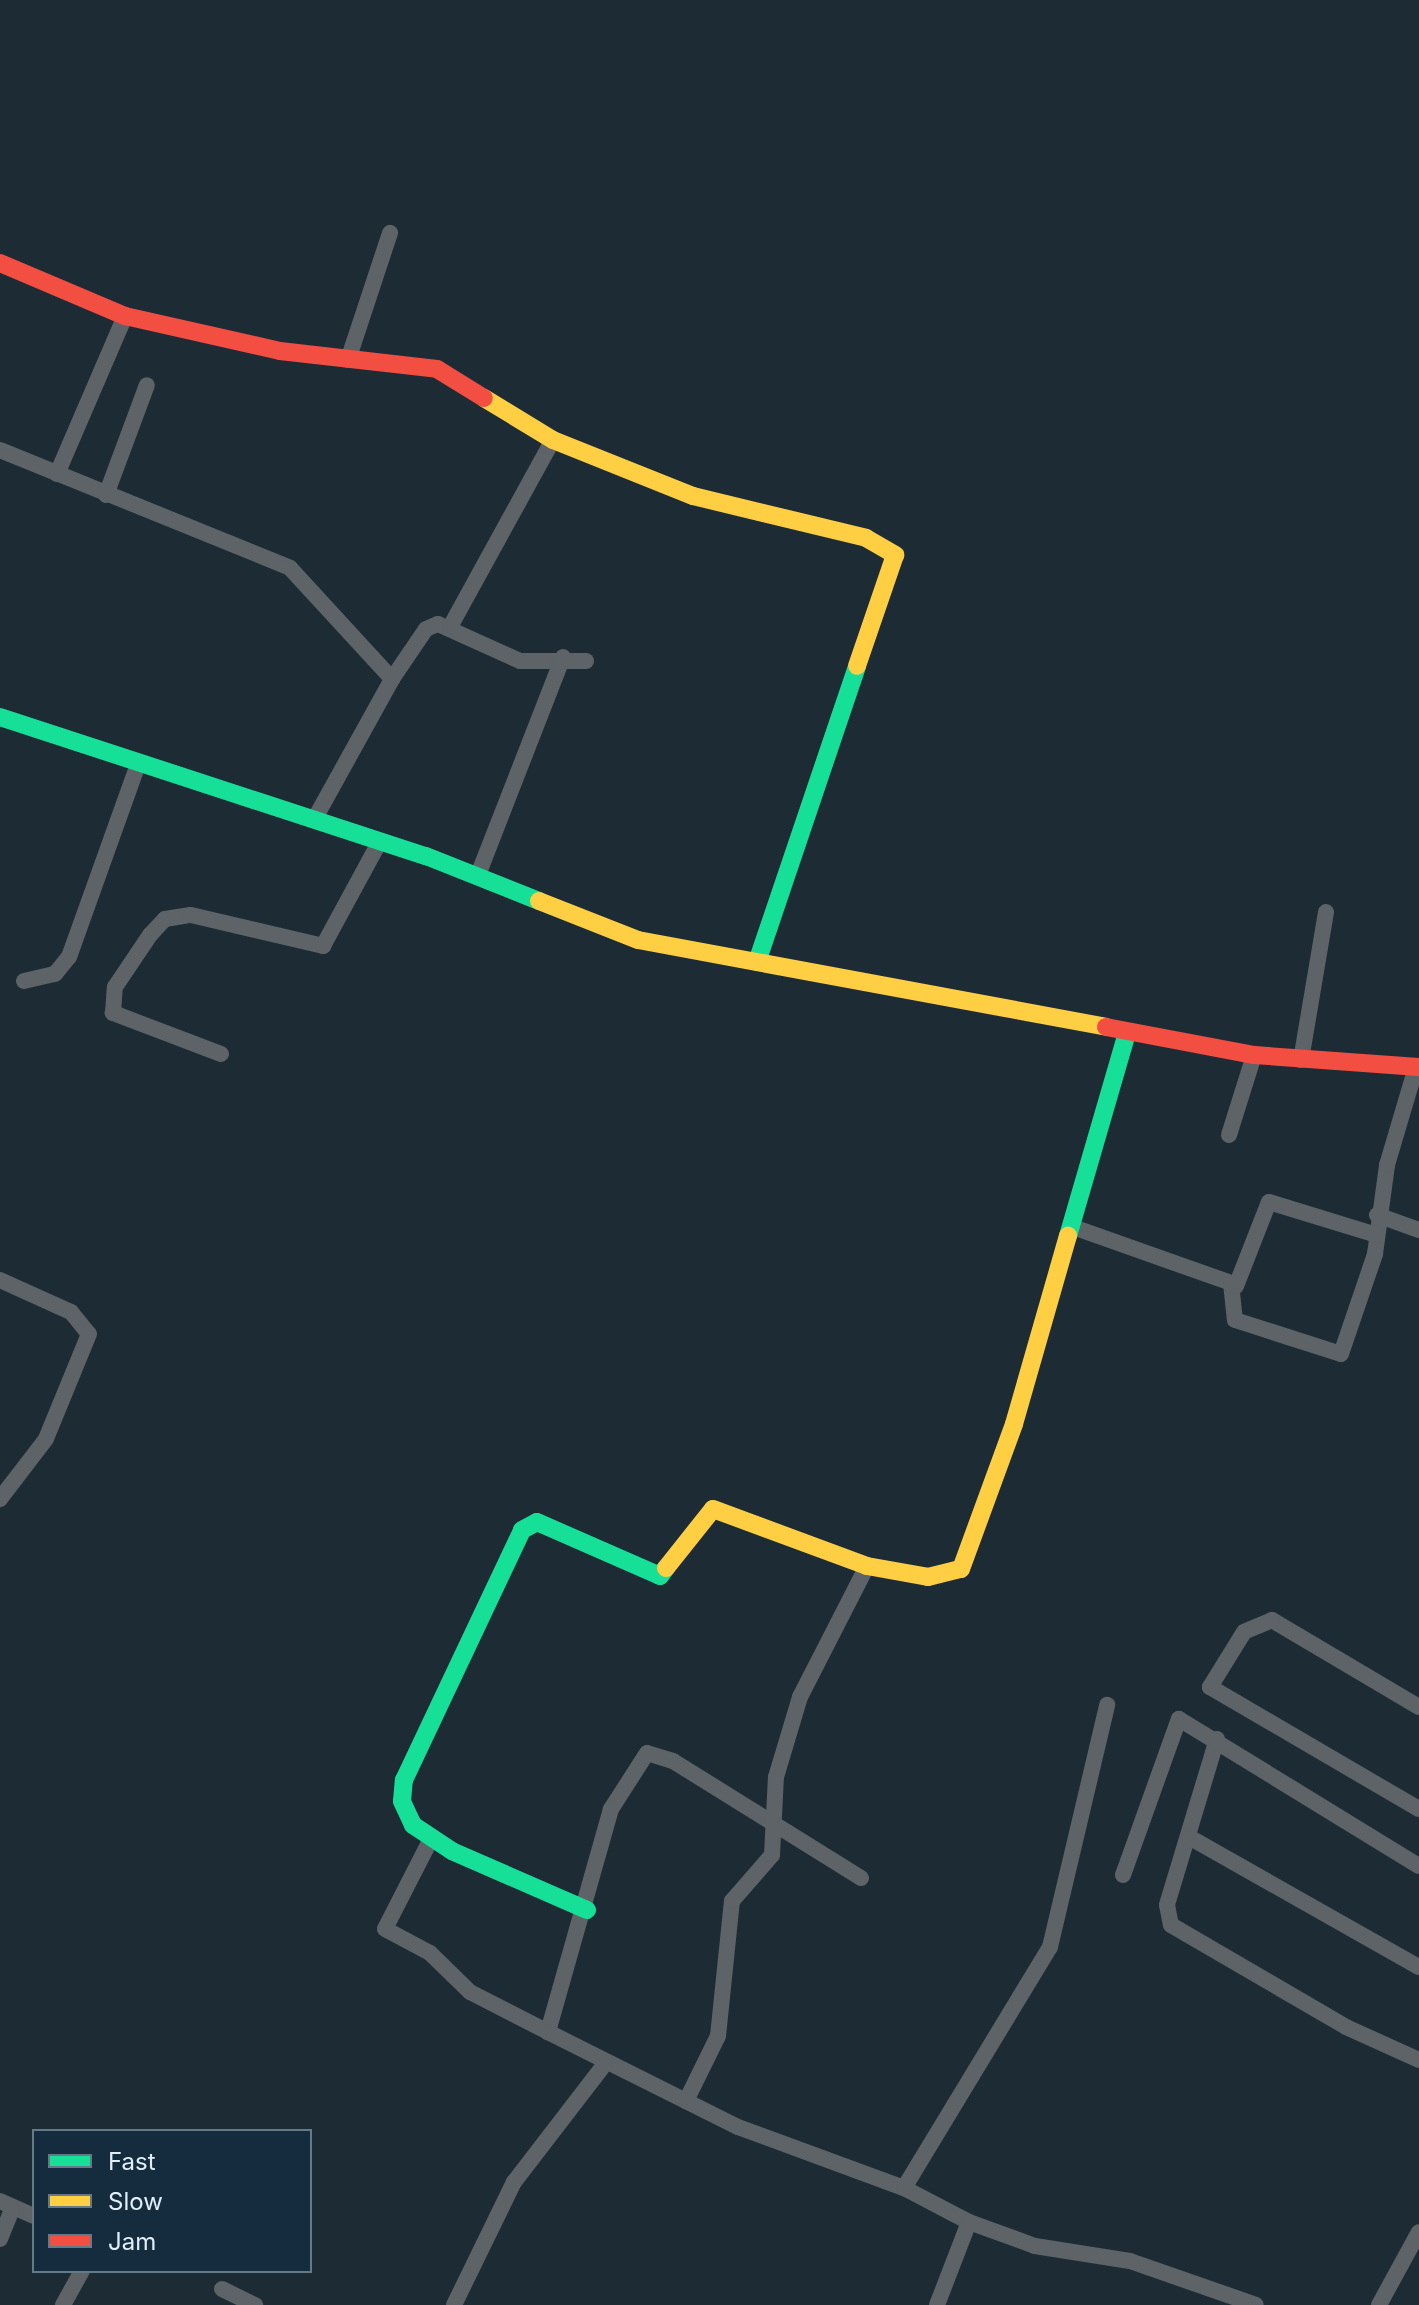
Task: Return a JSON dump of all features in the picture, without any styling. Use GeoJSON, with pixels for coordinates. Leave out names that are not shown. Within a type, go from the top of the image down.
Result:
{"type":"FeatureCollection","features":[{"type":"Feature","properties":{"kind":"street"},"geometry":{"type":"LineString","coordinates":[[348,360],[390,233]]}},
{"type":"Feature","properties":{"kind":"street"},"geometry":{"type":"LineString","coordinates":[[0,263],[125,316],[348,360],[437,369],[553,440],[693,496],[866,538],[895,555],[757,962]]}},
{"type":"Feature","properties":{"kind":"street"},"geometry":{"type":"LineString","coordinates":[[57,474],[125,316]]}},
{"type":"Feature","properties":{"kind":"street"},"geometry":{"type":"LineString","coordinates":[[106,495],[147,385]]}},
{"type":"Feature","properties":{"kind":"street"},"geometry":{"type":"LineString","coordinates":[[450,627],[553,440]]}},
{"type":"Feature","properties":{"kind":"street"},"geometry":{"type":"LineString","coordinates":[[0,450],[290,568],[392,679]]}},
{"type":"Feature","properties":{"kind":"street"},"geometry":{"type":"LineString","coordinates":[[314,820],[392,679],[426,629],[450,627],[520,661],[563,657],[586,661]]}},
{"type":"Feature","properties":{"kind":"street"},"geometry":{"type":"LineString","coordinates":[[478,875],[563,657]]}},
{"type":"Feature","properties":{"kind":"street"},"geometry":{"type":"LineString","coordinates":[[0,717],[478,875],[638,940],[1254,1055],[1418,1067],[1377,1215],[1377,1235],[1341,1354],[1235,1320],[1236,1286],[1272,1201],[1377,1235]]}},
{"type":"Feature","properties":{"kind":"street"},"geometry":{"type":"LineString","coordinates":[[24,981],[55,974],[69,957],[138,764]]}},
{"type":"Feature","properties":{"kind":"street"},"geometry":{"type":"LineString","coordinates":[[221,1054],[111,1010],[115,987],[150,935],[165,919],[191,915],[323,946],[380,841]]}},
{"type":"Feature","properties":{"kind":"street"},"geometry":{"type":"LineString","coordinates":[[1301,1060],[1326,912]]}},
{"type":"Feature","properties":{"kind":"street"},"geometry":{"type":"LineString","coordinates":[[587,1910],[432,1837],[406,1814],[404,1780],[525,1526],[543,1524],[660,1576],[713,1509],[867,1566],[928,1577],[953,1574],[966,1562],[1073,1227],[1127,1033]]}},
{"type":"Feature","properties":{"kind":"street"},"geometry":{"type":"LineString","coordinates":[[1229,1135],[1254,1055]]}},
{"type":"Feature","properties":{"kind":"street"},"geometry":{"type":"LineString","coordinates":[[1377,1215],[1419,1230]]}},
{"type":"Feature","properties":{"kind":"street"},"geometry":{"type":"LineString","coordinates":[[1073,1227],[1236,1286]]}},
{"type":"Feature","properties":{"kind":"street"},"geometry":{"type":"LineString","coordinates":[[0,1280],[71,1312],[89,1334],[46,1439],[0,1499]]}},
{"type":"Feature","properties":{"kind":"street"},"geometry":{"type":"LineString","coordinates":[[686,2101],[718,2036],[732,1901],[768,1867],[776,1777],[800,1697],[867,1566]]}},
{"type":"Feature","properties":{"kind":"street"},"geometry":{"type":"LineString","coordinates":[[1418,1806],[1207,1692],[1244,1632],[1272,1620],[1419,1707]]}},
{"type":"Feature","properties":{"kind":"street"},"geometry":{"type":"LineString","coordinates":[[904,2188],[1050,1947],[1107,1705]]}},
{"type":"Feature","properties":{"kind":"street"},"geometry":{"type":"LineString","coordinates":[[1123,1875],[1176,1721],[1217,1739],[1419,1866]]}},
{"type":"Feature","properties":{"kind":"street"},"geometry":{"type":"LineString","coordinates":[[1217,1739],[1167,1905],[1179,1933],[1419,2060]]}},
{"type":"Feature","properties":{"kind":"street"},"geometry":{"type":"LineString","coordinates":[[548,2032],[587,1910],[611,1809],[647,1753],[774,1821],[861,1878]]}},
{"type":"Feature","properties":{"kind":"street"},"geometry":{"type":"LineString","coordinates":[[432,1837],[385,1929],[430,1953],[470,1992],[605,2064],[686,2101],[904,2188],[969,2222],[1035,2246],[1130,2261],[1246,2303]]}},
{"type":"Feature","properties":{"kind":"street"},"geometry":{"type":"LineString","coordinates":[[1189,1837],[1419,1967]]}},
{"type":"Feature","properties":{"kind":"street"},"geometry":{"type":"LineString","coordinates":[[454,2305],[508,2193],[605,2064]]}},
{"type":"Feature","properties":{"kind":"street"},"geometry":{"type":"LineString","coordinates":[[0,2239],[6,2206],[32,2215]]}},
{"type":"Feature","properties":{"kind":"street"},"geometry":{"type":"LineString","coordinates":[[937,2305],[969,2222]]}},
{"type":"Feature","properties":{"kind":"street"},"geometry":{"type":"LineString","coordinates":[[1379,2305],[1419,2232]]}},
{"type":"Feature","properties":{"kind":"street"},"geometry":{"type":"LineString","coordinates":[[63,2305],[81,2273]]}},
{"type":"Feature","properties":{"kind":"street"},"geometry":{"type":"LineString","coordinates":[[222,2289],[255,2305]]}},
{"type":"Feature","properties":{"kind":"traffic: fast"},"geometry":{"type":"LineString","coordinates":[[757,962],[857,666]]}},
{"type":"Feature","properties":{"kind":"traffic: fast"},"geometry":{"type":"LineString","coordinates":[[0,717],[426,856],[539,901]]}},
{"type":"Feature","properties":{"kind":"traffic: fast"},"geometry":{"type":"LineString","coordinates":[[1068,1236],[1127,1033]]}},
{"type":"Feature","properties":{"kind":"traffic: fast"},"geometry":{"type":"LineString","coordinates":[[587,1910],[452,1851],[413,1825],[402,1801],[404,1780],[522,1530],[537,1522],[660,1576],[666,1568]]}},
{"type":"Feature","properties":{"kind":"traffic: slow"},"geometry":{"type":"LineString","coordinates":[[484,398],[553,440],[693,496],[866,538],[895,555],[857,666]]}},
{"type":"Feature","properties":{"kind":"traffic: slow"},"geometry":{"type":"LineString","coordinates":[[539,901],[638,940],[1106,1027]]}},
{"type":"Feature","properties":{"kind":"traffic: slow"},"geometry":{"type":"LineString","coordinates":[[666,1568],[713,1509],[867,1566],[928,1577],[961,1569],[1014,1424],[1068,1236]]}},
{"type":"Feature","properties":{"kind":"traffic: jam"},"geometry":{"type":"LineString","coordinates":[[0,263],[125,316],[280,351],[437,369],[484,398]]}},
{"type":"Feature","properties":{"kind":"traffic: jam"},"geometry":{"type":"LineString","coordinates":[[1106,1027],[1254,1055],[1419,1067]]}}]}
